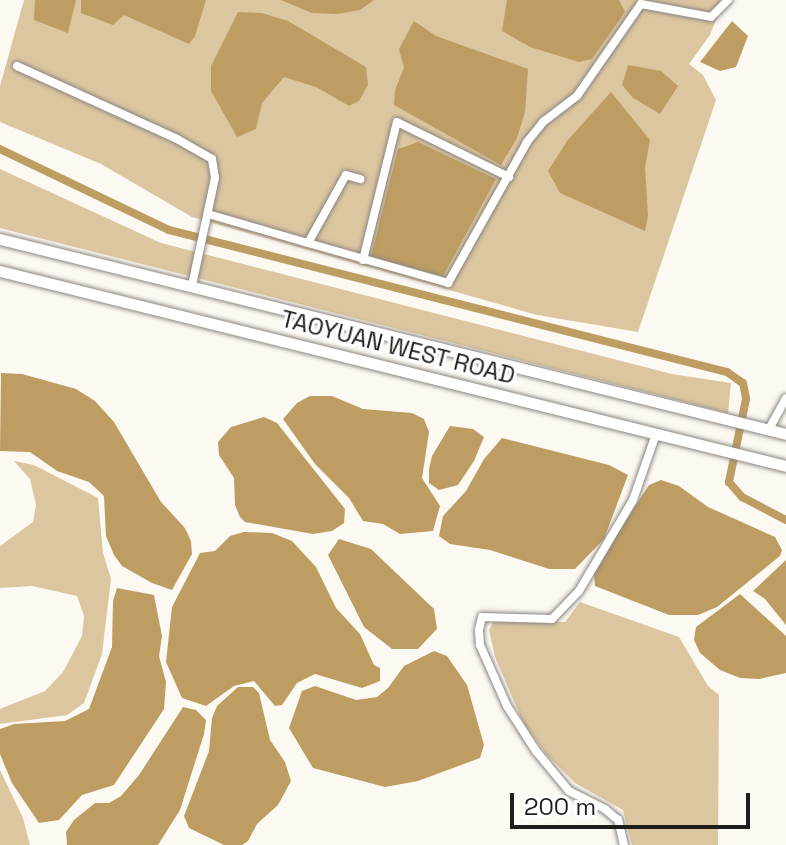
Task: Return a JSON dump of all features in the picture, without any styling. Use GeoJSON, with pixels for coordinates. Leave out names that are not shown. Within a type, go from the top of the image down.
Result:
{"type":"FeatureCollection","features":[{"type":"Feature","properties":{"kind":"main road","name":"TAOYUAN WEST ROAD"},"geometry":{"type":"LineString","coordinates":[[0,239],[786,434]]}},
{"type":"Feature","properties":{"kind":"main road","name":"TAOYUAN WEST ROAD"},"geometry":{"type":"LineString","coordinates":[[0,271],[786,466]]}},
{"type":"Feature","properties":{"kind":"street"},"geometry":{"type":"LineString","coordinates":[[208,214],[448,283],[527,142],[543,122],[577,96],[641,4],[711,17],[728,0]]}},
{"type":"Feature","properties":{"kind":"street"},"geometry":{"type":"LineString","coordinates":[[17,66],[177,139],[212,159],[215,178],[192,285]]}},
{"type":"Feature","properties":{"kind":"street"},"geometry":{"type":"LineString","coordinates":[[363,260],[397,122],[509,177]]}},
{"type":"Feature","properties":{"kind":"street"},"geometry":{"type":"LineString","coordinates":[[308,243],[346,175],[360,179]]}},
{"type":"Feature","properties":{"kind":"street"},"geometry":{"type":"LineString","coordinates":[[763,428],[786,398]]}},
{"type":"Feature","properties":{"kind":"street"},"geometry":{"type":"LineString","coordinates":[[624,845],[618,820],[605,809],[569,791],[521,729],[480,645],[479,630],[482,617],[552,619],[579,591],[633,500],[656,434]]}},
{"type":"Feature","properties":{"kind":"shaded area"},"geometry":{"type":"Polygon","coordinates":[[[24,0],[724,0],[710,35],[689,64],[703,75],[716,100],[638,332],[537,315],[192,217],[101,164],[0,122],[0,86],[24,0]]]}},
{"type":"Feature","properties":{"kind":"shaded area"},"geometry":{"type":"Polygon","coordinates":[[[35,0],[76,0],[68,33],[34,20],[35,0]]]}},
{"type":"Feature","properties":{"kind":"shaded area"},"geometry":{"type":"Polygon","coordinates":[[[81,0],[206,0],[195,36],[189,44],[124,15],[113,25],[81,13],[81,0]]]}},
{"type":"Feature","properties":{"kind":"shaded area"},"geometry":{"type":"Polygon","coordinates":[[[281,0],[374,0],[360,10],[337,14],[312,13],[281,0]]]}},
{"type":"Feature","properties":{"kind":"shaded area"},"geometry":{"type":"Polygon","coordinates":[[[507,0],[619,0],[625,12],[592,59],[579,62],[530,47],[502,31],[507,0]]]}},
{"type":"Feature","properties":{"kind":"shaded area"},"geometry":{"type":"Polygon","coordinates":[[[238,12],[262,13],[288,21],[366,67],[368,85],[359,101],[349,106],[316,87],[284,77],[262,103],[256,129],[237,137],[211,91],[211,66],[238,12]]]}},
{"type":"Feature","properties":{"kind":"shaded area"},"geometry":{"type":"Polygon","coordinates":[[[414,21],[436,36],[528,69],[525,112],[517,138],[501,165],[394,105],[395,90],[404,68],[399,49],[414,21]]]}},
{"type":"Feature","properties":{"kind":"shaded area"},"geometry":{"type":"Polygon","coordinates":[[[732,21],[748,36],[736,67],[720,71],[700,62],[732,21]]]}},
{"type":"Feature","properties":{"kind":"shaded area"},"geometry":{"type":"Polygon","coordinates":[[[628,65],[661,71],[678,86],[660,114],[633,98],[622,85],[628,65]]]}},
{"type":"Feature","properties":{"kind":"shaded area"},"geometry":{"type":"Polygon","coordinates":[[[611,92],[650,140],[645,167],[648,216],[645,231],[560,193],[548,171],[567,141],[611,92]]]}},
{"type":"Feature","properties":{"kind":"shaded area"},"geometry":{"type":"Polygon","coordinates":[[[418,142],[496,179],[443,276],[371,257],[398,149],[418,142]]]}},
{"type":"Feature","properties":{"kind":"shaded area"},"geometry":{"type":"Polygon","coordinates":[[[0,169],[161,243],[672,374],[731,383],[728,413],[0,228],[0,169]]]}},
{"type":"Feature","properties":{"kind":"shaded area"},"geometry":{"type":"Polygon","coordinates":[[[1,373],[22,374],[76,389],[95,401],[114,422],[161,502],[185,528],[191,541],[192,554],[172,590],[122,566],[106,536],[104,496],[89,482],[57,471],[30,452],[0,451],[1,373]]]}},
{"type":"Feature","properties":{"kind":"shaded area"},"geometry":{"type":"Polygon","coordinates":[[[310,396],[332,396],[363,409],[412,413],[424,419],[429,432],[422,478],[440,506],[433,531],[400,534],[383,524],[363,521],[349,498],[315,464],[283,419],[297,403],[310,396]]]}},
{"type":"Feature","properties":{"kind":"shaded area"},"geometry":{"type":"Polygon","coordinates":[[[264,417],[277,423],[345,509],[344,523],[332,531],[313,534],[245,522],[240,517],[235,505],[234,478],[219,455],[218,442],[231,427],[264,417]]]}},
{"type":"Feature","properties":{"kind":"shaded area"},"geometry":{"type":"Polygon","coordinates":[[[450,426],[473,429],[484,437],[474,461],[458,485],[439,490],[429,483],[429,469],[432,456],[450,426]]]}},
{"type":"Feature","properties":{"kind":"shaded area"},"geometry":{"type":"Polygon","coordinates":[[[502,438],[609,465],[628,475],[604,539],[575,569],[549,569],[490,550],[450,544],[439,536],[443,516],[466,491],[484,459],[502,438]]]}},
{"type":"Feature","properties":{"kind":"shaded area"},"geometry":{"type":"Polygon","coordinates":[[[14,461],[34,465],[98,498],[103,553],[111,579],[102,654],[84,703],[67,715],[0,724],[0,709],[45,691],[63,672],[82,636],[84,616],[77,596],[32,586],[0,588],[0,546],[33,522],[36,505],[30,479],[14,461]]]}},
{"type":"Feature","properties":{"kind":"shaded area"},"geometry":{"type":"Polygon","coordinates":[[[661,480],[679,486],[708,507],[775,537],[782,550],[780,556],[717,607],[698,615],[669,615],[595,586],[594,574],[626,520],[649,485],[661,480]]]}},
{"type":"Feature","properties":{"kind":"shaded area"},"geometry":{"type":"Polygon","coordinates":[[[244,532],[272,533],[292,541],[316,567],[336,608],[360,634],[374,665],[380,668],[380,681],[362,688],[315,674],[297,683],[282,705],[275,706],[254,681],[234,686],[206,706],[182,698],[166,662],[172,607],[200,553],[215,551],[230,536],[244,532]]]}},
{"type":"Feature","properties":{"kind":"shaded area"},"geometry":{"type":"Polygon","coordinates":[[[339,539],[371,549],[434,609],[437,629],[418,649],[392,649],[364,627],[328,555],[339,539]]]}},
{"type":"Feature","properties":{"kind":"shaded area"},"geometry":{"type":"Polygon","coordinates":[[[786,560],[786,625],[765,599],[753,591],[786,560]]]}},
{"type":"Feature","properties":{"kind":"shaded area"},"geometry":{"type":"Polygon","coordinates":[[[117,588],[154,595],[162,636],[159,656],[166,682],[164,709],[114,785],[82,795],[59,820],[39,823],[12,783],[0,754],[0,729],[14,724],[65,721],[89,709],[112,647],[113,601],[117,588]]]}},
{"type":"Feature","properties":{"kind":"shaded area"},"geometry":{"type":"Polygon","coordinates":[[[740,594],[786,636],[786,673],[759,679],[740,678],[720,670],[700,653],[694,640],[696,627],[740,594]]]}},
{"type":"Feature","properties":{"kind":"shaded area"},"geometry":{"type":"Polygon","coordinates":[[[580,602],[679,637],[708,686],[719,695],[718,845],[632,845],[623,810],[575,783],[547,755],[523,722],[495,657],[489,630],[494,621],[565,622],[580,602]]]}},
{"type":"Feature","properties":{"kind":"shaded area"},"geometry":{"type":"Polygon","coordinates":[[[434,651],[447,656],[467,685],[484,745],[480,758],[418,781],[385,787],[313,768],[289,728],[302,691],[315,686],[356,700],[377,697],[404,666],[434,651]]]}},
{"type":"Feature","properties":{"kind":"shaded area"},"geometry":{"type":"Polygon","coordinates":[[[238,687],[253,687],[259,693],[270,740],[285,762],[291,781],[278,805],[257,824],[248,841],[242,845],[224,845],[189,828],[184,816],[209,751],[212,718],[217,706],[238,687]]]}},
{"type":"Feature","properties":{"kind":"shaded area"},"geometry":{"type":"Polygon","coordinates":[[[183,707],[196,710],[206,720],[204,734],[180,810],[158,845],[67,845],[66,832],[74,820],[95,803],[109,803],[121,796],[139,775],[183,707]]]}},
{"type":"Feature","properties":{"kind":"shaded area"},"geometry":{"type":"Polygon","coordinates":[[[0,770],[23,818],[30,845],[0,845],[0,770]]]}},
{"type":"Feature","properties":{"kind":"waterway"},"geometry":{"type":"LineString","coordinates":[[0,149],[169,230],[727,372],[743,383],[746,399],[729,482],[742,497],[786,520]]}}]}
